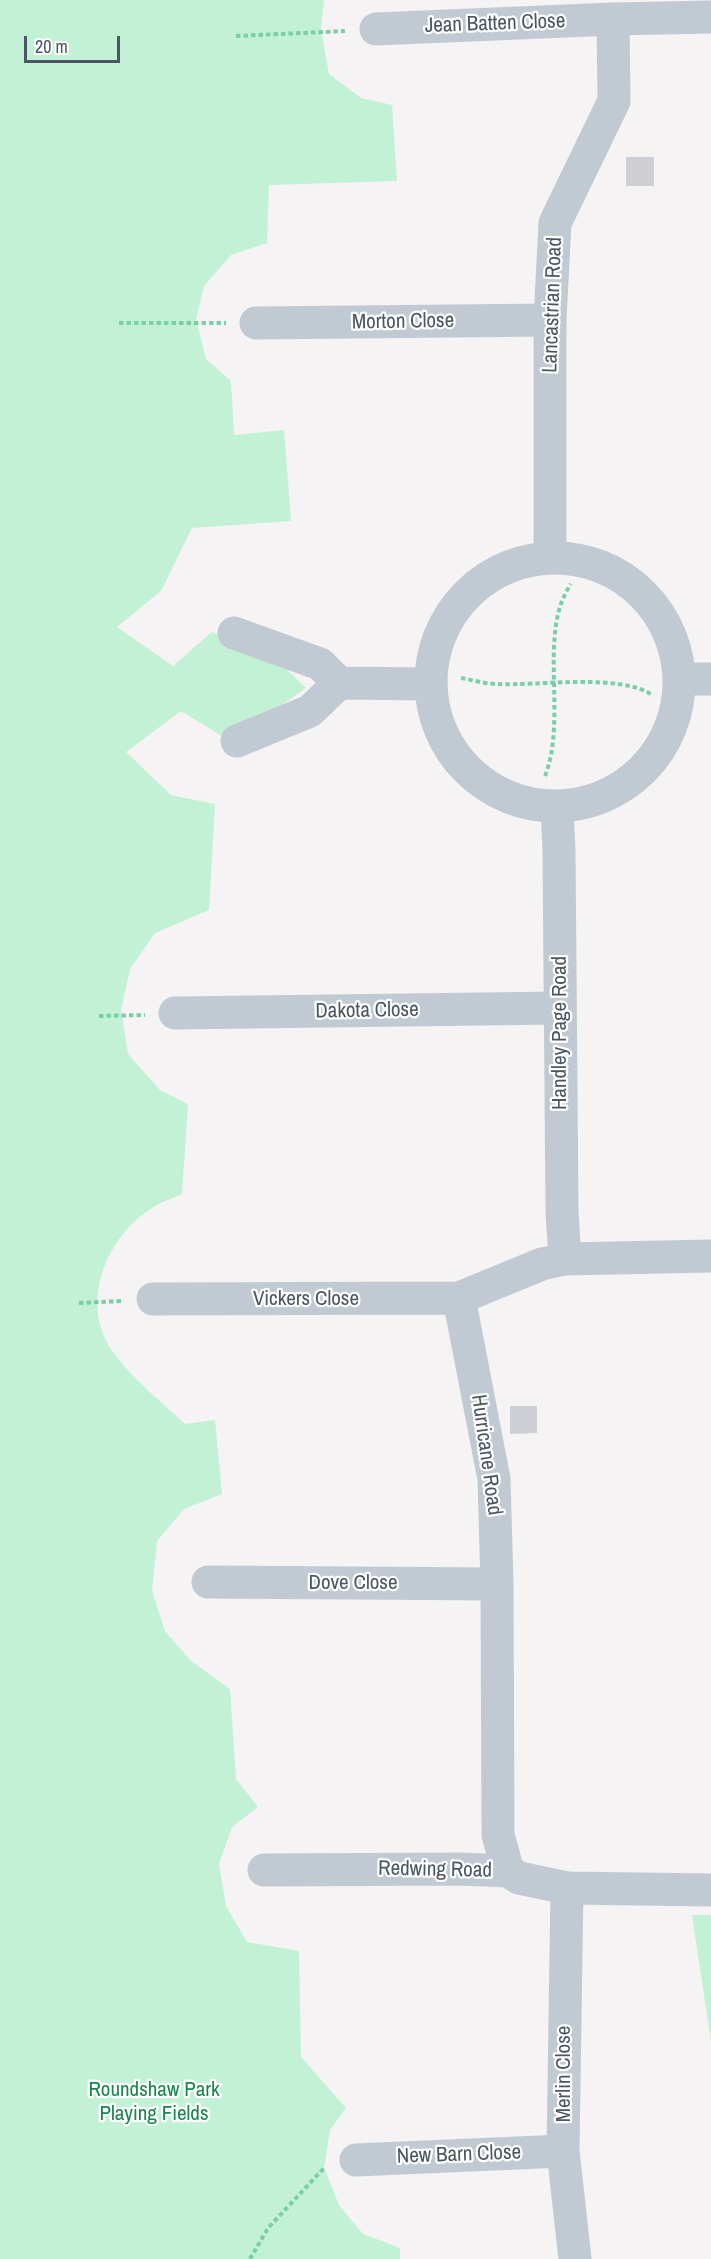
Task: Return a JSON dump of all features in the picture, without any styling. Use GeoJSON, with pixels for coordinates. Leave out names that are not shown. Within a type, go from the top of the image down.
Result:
{"type":"FeatureCollection","features":[{"type":"Feature","properties":{"kind":"street"},"geometry":{"type":"LineString","coordinates":[[613,19],[711,17]]}},
{"type":"Feature","properties":{"kind":"street","name":"Jean Batten Close"},"geometry":{"type":"LineString","coordinates":[[376,29],[613,19]]}},
{"type":"Feature","properties":{"kind":"street","name":"Lancastrian Road"},"geometry":{"type":"LineString","coordinates":[[550,558],[550,320],[555,223],[614,101],[613,19]]}},
{"type":"Feature","properties":{"kind":"street","name":"Morton Close"},"geometry":{"type":"LineString","coordinates":[[256,323],[550,320]]}},
{"type":"Feature","properties":{"kind":"street"},"geometry":{"type":"LineString","coordinates":[[550,558],[587,562],[625,579],[655,607],[696,679],[676,714],[660,750],[632,780],[597,800],[542,805],[489,788],[458,761],[438,724],[431,676],[441,633],[459,603],[485,580],[516,564],[550,558]]}},
{"type":"Feature","properties":{"kind":"street"},"geometry":{"type":"LineString","coordinates":[[234,633],[320,664],[339,682]]}},
{"type":"Feature","properties":{"kind":"street"},"geometry":{"type":"LineString","coordinates":[[237,741],[310,711],[339,682],[431,676]]}},
{"type":"Feature","properties":{"kind":"street","name":"Handley Page Road"},"geometry":{"type":"LineString","coordinates":[[542,805],[559,851],[562,1212],[565,1259]]}},
{"type":"Feature","properties":{"kind":"street","name":"Dakota Close"},"geometry":{"type":"LineString","coordinates":[[175,1013],[560,1008]]}},
{"type":"Feature","properties":{"kind":"street"},"geometry":{"type":"LineString","coordinates":[[459,1298],[542,1264],[565,1259],[711,1256]]}},
{"type":"Feature","properties":{"kind":"street","name":"Vickers Close"},"geometry":{"type":"LineString","coordinates":[[153,1299],[459,1298]]}},
{"type":"Feature","properties":{"kind":"street","name":"Hurricane Road"},"geometry":{"type":"LineString","coordinates":[[459,1298],[494,1479],[497,1584],[498,1835],[508,1871]]}},
{"type":"Feature","properties":{"kind":"street","name":"Dove Close"},"geometry":{"type":"LineString","coordinates":[[208,1582],[497,1584]]}},
{"type":"Feature","properties":{"kind":"street","name":"Redwing Road"},"geometry":{"type":"LineString","coordinates":[[264,1870],[460,1869],[508,1871],[519,1878],[567,1888],[711,1890]]}},
{"type":"Feature","properties":{"kind":"street","name":"Merlin Close"},"geometry":{"type":"LineString","coordinates":[[567,1888],[563,2151],[575,2259]]}},
{"type":"Feature","properties":{"kind":"street","name":"New Barn Close"},"geometry":{"type":"LineString","coordinates":[[356,2160],[563,2151]]}},
{"type":"Feature","properties":{"kind":"path"},"geometry":{"type":"LineString","coordinates":[[236,36],[376,29]]}},
{"type":"Feature","properties":{"kind":"path"},"geometry":{"type":"LineString","coordinates":[[119,323],[256,323]]}},
{"type":"Feature","properties":{"kind":"path"},"geometry":{"type":"LineString","coordinates":[[542,805],[555,734],[557,613],[567,589],[587,562]]}},
{"type":"Feature","properties":{"kind":"path"},"geometry":{"type":"LineString","coordinates":[[431,676],[495,684],[613,683],[643,689],[676,714]]}},
{"type":"Feature","properties":{"kind":"path"},"geometry":{"type":"LineString","coordinates":[[99,1016],[128,1017],[175,1013]]}},
{"type":"Feature","properties":{"kind":"path"},"geometry":{"type":"LineString","coordinates":[[79,1303],[153,1299]]}},
{"type":"Feature","properties":{"kind":"path"},"geometry":{"type":"LineString","coordinates":[[250,2259],[268,2228],[324,2167],[356,2160]]}},
{"type":"Feature","properties":{"kind":"green space","name":"Roundshaw Park Playing Fields"},"geometry":{"type":"Polygon","coordinates":[[[0,0],[324,0],[321,30],[329,74],[361,98],[392,105],[397,181],[269,185],[267,243],[231,255],[204,286],[196,320],[206,359],[231,381],[234,435],[284,430],[291,521],[192,528],[161,591],[117,627],[173,666],[212,632],[267,651],[306,688],[262,719],[222,736],[181,711],[126,752],[171,795],[215,804],[209,910],[155,933],[130,969],[121,1010],[128,1054],[160,1090],[188,1104],[182,1194],[149,1210],[133,1223],[120,1239],[109,1256],[101,1276],[98,1315],[104,1335],[129,1372],[185,1424],[215,1420],[222,1494],[184,1509],[157,1541],[152,1591],[165,1631],[191,1661],[230,1689],[236,1779],[258,1807],[232,1827],[219,1864],[226,1906],[247,1942],[299,1951],[301,2057],[346,2108],[330,2130],[324,2167],[339,2205],[363,2234],[400,2248],[400,2259],[0,2259],[0,0]]]}},
{"type":"Feature","properties":{"kind":"green space"},"geometry":{"type":"Polygon","coordinates":[[[692,1915],[711,1915],[711,2042],[692,1915]]]}},
{"type":"Feature","properties":{"kind":"building"},"geometry":{"type":"Polygon","coordinates":[[[626,157],[654,157],[654,186],[626,186],[626,157]]]}},
{"type":"Feature","properties":{"kind":"building"},"geometry":{"type":"Polygon","coordinates":[[[510,1406],[537,1406],[537,1433],[510,1434],[510,1406]]]}}]}
